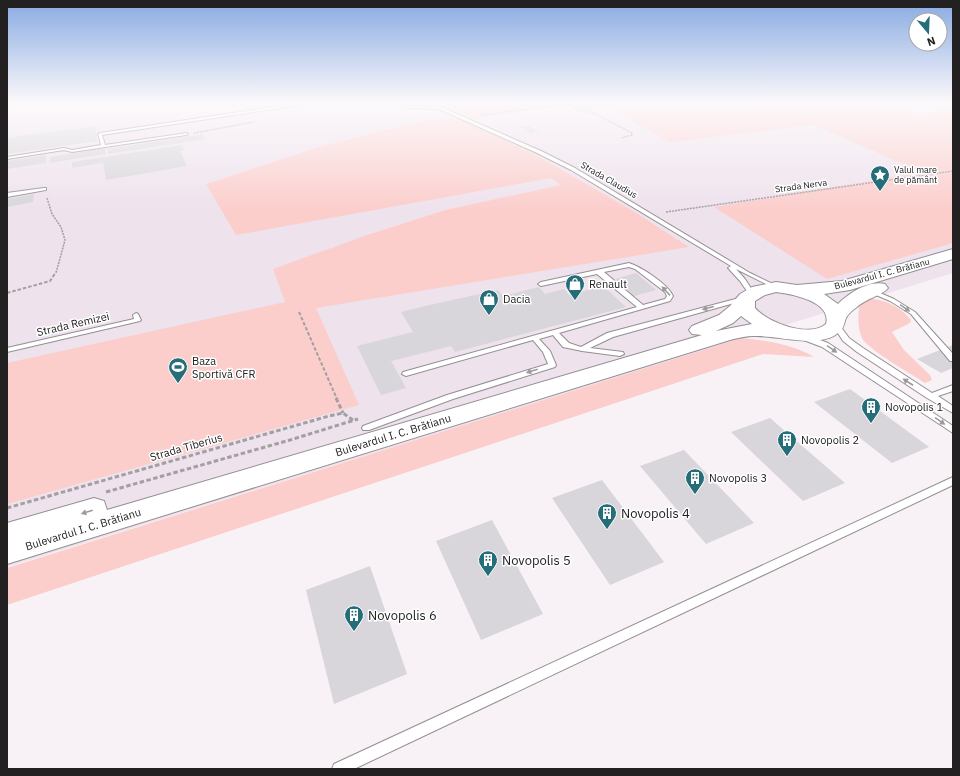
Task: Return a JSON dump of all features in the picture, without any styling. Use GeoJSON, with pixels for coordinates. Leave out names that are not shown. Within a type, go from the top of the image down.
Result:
{"type":"FeatureCollection","features":[{"type":"Feature","properties":{"kind":"main road","name":"Bulevardul I. C. Brătianu"},"geometry":{"type":"LineString","coordinates":[[781,288],[822,289],[844,286],[953,254]]}},
{"type":"Feature","properties":{"kind":"main road","name":"Bulevardul I. C. Brătianu"},"geometry":{"type":"LineString","coordinates":[[7,552],[727,334],[754,330],[822,334],[831,330],[847,304],[870,290],[953,265]]}},
{"type":"Feature","properties":{"kind":"main road"},"geometry":{"type":"LineString","coordinates":[[788,333],[764,324],[752,316],[747,310],[745,304],[748,296],[759,289],[781,288],[813,296],[833,309],[836,320]]}},
{"type":"Feature","properties":{"kind":"main road","name":"Bulevardul I. C. Brătianu"},"geometry":{"type":"LineString","coordinates":[[7,536],[360,422],[620,354],[709,327],[736,312],[748,296]]}},
{"type":"Feature","properties":{"kind":"lane"},"geometry":{"type":"LineString","coordinates":[[101,138],[103,146]]}},
{"type":"Feature","properties":{"kind":"lane"},"geometry":{"type":"LineString","coordinates":[[7,158],[64,149],[72,151],[157,138]]}},
{"type":"Feature","properties":{"kind":"lane","name":"Strada Claudius"},"geometry":{"type":"LineString","coordinates":[[507,138],[573,169],[748,274],[781,288]]}},
{"type":"Feature","properties":{"kind":"lane"},"geometry":{"type":"LineString","coordinates":[[7,195],[44,189]]}},
{"type":"Feature","properties":{"kind":"lane","name":"Strada Claudius"},"geometry":{"type":"LineString","coordinates":[[719,256],[736,272],[748,296]]}},
{"type":"Feature","properties":{"kind":"lane"},"geometry":{"type":"LineString","coordinates":[[406,374],[642,308],[668,300],[670,296],[668,291],[634,266],[624,266],[598,271],[541,284]]}},
{"type":"Feature","properties":{"kind":"lane"},"geometry":{"type":"LineString","coordinates":[[598,271],[642,308]]}},
{"type":"Feature","properties":{"kind":"lane"},"geometry":{"type":"LineString","coordinates":[[870,290],[898,303],[913,313],[953,359]]}},
{"type":"Feature","properties":{"kind":"lane"},"geometry":{"type":"LineString","coordinates":[[582,349],[610,335],[748,296]]}},
{"type":"Feature","properties":{"kind":"lane","name":"Strada Remizei"},"geometry":{"type":"LineString","coordinates":[[7,350],[138,320],[136,315]]}},
{"type":"Feature","properties":{"kind":"lane"},"geometry":{"type":"LineString","coordinates":[[836,320],[846,339],[860,350],[953,410]]}},
{"type":"Feature","properties":{"kind":"lane"},"geometry":{"type":"LineString","coordinates":[[554,332],[566,345],[582,349],[620,354]]}},
{"type":"Feature","properties":{"kind":"lane"},"geometry":{"type":"LineString","coordinates":[[788,333],[825,345],[953,430]]}},
{"type":"Feature","properties":{"kind":"lane"},"geometry":{"type":"LineString","coordinates":[[360,422],[450,397],[552,365],[546,351],[535,338]]}},
{"type":"Feature","properties":{"kind":"lane"},"geometry":{"type":"LineString","coordinates":[[930,396],[953,388]]}},
{"type":"Feature","properties":{"kind":"lane"},"geometry":{"type":"LineString","coordinates":[[339,769],[953,481]]}},
{"type":"Feature","properties":{"kind":"path","name":"Strada Nerva"},"geometry":{"type":"LineString","coordinates":[[651,215],[953,171]]}},
{"type":"Feature","properties":{"kind":"path"},"geometry":{"type":"LineString","coordinates":[[7,293],[50,282],[55,275],[65,240],[61,226],[52,214],[44,189]]}},
{"type":"Feature","properties":{"kind":"path"},"geometry":{"type":"LineString","coordinates":[[299,312],[343,413],[360,422]]}},
{"type":"Feature","properties":{"kind":"path","name":"Strada Tiberius"},"geometry":{"type":"LineString","coordinates":[[7,508],[343,413]]}},
{"type":"Feature","properties":{"kind":"path"},"geometry":{"type":"LineString","coordinates":[[99,494],[290,440],[360,422]]}},
{"type":"Feature","properties":{"kind":"shaded area"},"geometry":{"type":"Polygon","coordinates":[[[7,138],[353,138],[315,148],[206,184],[551,178],[560,185],[445,210],[370,234],[630,209],[534,154],[498,138],[953,138],[953,273],[7,567],[7,138]]]}},
{"type":"Feature","properties":{"kind":"shaded area"},"geometry":{"type":"Polygon","coordinates":[[[353,138],[501,138],[534,154],[630,209],[689,247],[316,308],[359,405],[7,504],[7,363],[285,302],[273,269],[370,234],[445,210],[560,185],[551,178],[236,235],[206,184],[315,148],[353,138]]]}},
{"type":"Feature","properties":{"kind":"shaded area"},"geometry":{"type":"Polygon","coordinates":[[[663,138],[702,138],[670,142],[663,138]]]}},
{"type":"Feature","properties":{"kind":"shaded area"},"geometry":{"type":"Polygon","coordinates":[[[844,138],[953,138],[953,243],[827,279],[714,207],[923,172],[844,138]]]}},
{"type":"Feature","properties":{"kind":"shaded area"},"geometry":{"type":"Polygon","coordinates":[[[876,299],[893,305],[908,316],[911,320],[910,323],[892,332],[904,350],[930,375],[932,380],[925,383],[872,349],[862,338],[858,320],[860,302],[876,299]]]}},
{"type":"Feature","properties":{"kind":"shaded area"},"geometry":{"type":"Polygon","coordinates":[[[742,338],[788,346],[814,357],[763,354],[7,605],[7,568],[742,338]]]}},
{"type":"Feature","properties":{"kind":"building"},"geometry":{"type":"Polygon","coordinates":[[[7,138],[97,138],[97,141],[7,154],[7,138]]]}},
{"type":"Feature","properties":{"kind":"building"},"geometry":{"type":"Polygon","coordinates":[[[176,138],[206,139],[108,154],[108,149],[176,138]]]}},
{"type":"Feature","properties":{"kind":"building"},"geometry":{"type":"Polygon","coordinates":[[[182,145],[184,150],[180,151],[187,166],[106,180],[103,163],[72,168],[72,162],[182,145]]]}},
{"type":"Feature","properties":{"kind":"building"},"geometry":{"type":"Polygon","coordinates":[[[105,148],[106,154],[50,163],[50,157],[105,148]]]}},
{"type":"Feature","properties":{"kind":"building"},"geometry":{"type":"Polygon","coordinates":[[[46,155],[46,163],[7,169],[7,161],[46,155]]]}},
{"type":"Feature","properties":{"kind":"building"},"geometry":{"type":"Polygon","coordinates":[[[34,194],[33,202],[7,207],[7,199],[34,194]]]}},
{"type":"Feature","properties":{"kind":"building"},"geometry":{"type":"Polygon","coordinates":[[[636,273],[656,290],[634,296],[615,279],[636,273]]]}},
{"type":"Feature","properties":{"kind":"building"},"geometry":{"type":"Polygon","coordinates":[[[603,286],[626,307],[455,352],[451,346],[391,361],[406,388],[381,395],[357,346],[413,332],[401,312],[425,306],[498,290],[503,296],[539,287],[545,294],[564,289],[569,295],[603,286]]]}},
{"type":"Feature","properties":{"kind":"building"},"geometry":{"type":"Polygon","coordinates":[[[953,345],[953,368],[941,373],[917,359],[953,345]]]}},
{"type":"Feature","properties":{"kind":"building","name":"Novopolis 1"},"geometry":{"type":"Polygon","coordinates":[[[850,389],[929,447],[892,463],[814,402],[850,389]]]}},
{"type":"Feature","properties":{"kind":"building","name":"Novopolis 2"},"geometry":{"type":"Polygon","coordinates":[[[770,418],[845,483],[803,501],[731,432],[770,418]]]}},
{"type":"Feature","properties":{"kind":"building","name":"Novopolis 3"},"geometry":{"type":"Polygon","coordinates":[[[684,450],[754,523],[706,544],[640,466],[684,450]]]}},
{"type":"Feature","properties":{"kind":"building","name":"Novopolis 4"},"geometry":{"type":"Polygon","coordinates":[[[602,480],[664,562],[610,585],[552,498],[602,480]]]}},
{"type":"Feature","properties":{"kind":"building","name":"Novopolis 5"},"geometry":{"type":"Polygon","coordinates":[[[492,520],[543,614],[481,640],[436,541],[492,520]]]}},
{"type":"Feature","properties":{"kind":"building","name":"Novopolis 6"},"geometry":{"type":"Polygon","coordinates":[[[370,566],[407,674],[334,704],[306,590],[370,566]]]}},
{"type":"Feature","properties":{"kind":"place","name":"Valul mare de pământ"},"geometry":{"type":"Point","coordinates":[880,192]}},
{"type":"Feature","properties":{"kind":"place","name":"Renault"},"geometry":{"type":"Point","coordinates":[575,301]}},
{"type":"Feature","properties":{"kind":"place","name":"Dacia"},"geometry":{"type":"Point","coordinates":[489,316]}},
{"type":"Feature","properties":{"kind":"place","name":"Baza Sportivă CFR"},"geometry":{"type":"Point","coordinates":[178,384]}},
{"type":"Feature","properties":{"kind":"place","name":"Novopolis 1"},"geometry":{"type":"Point","coordinates":[871,424]}},
{"type":"Feature","properties":{"kind":"place","name":"Novopolis 2"},"geometry":{"type":"Point","coordinates":[787,457]}},
{"type":"Feature","properties":{"kind":"place","name":"Novopolis 3"},"geometry":{"type":"Point","coordinates":[695,495]}},
{"type":"Feature","properties":{"kind":"place","name":"Novopolis 4"},"geometry":{"type":"Point","coordinates":[607,530]}},
{"type":"Feature","properties":{"kind":"place","name":"Novopolis 5"},"geometry":{"type":"Point","coordinates":[488,577]}},
{"type":"Feature","properties":{"kind":"place","name":"Novopolis 6"},"geometry":{"type":"Point","coordinates":[354,632]}}]}
